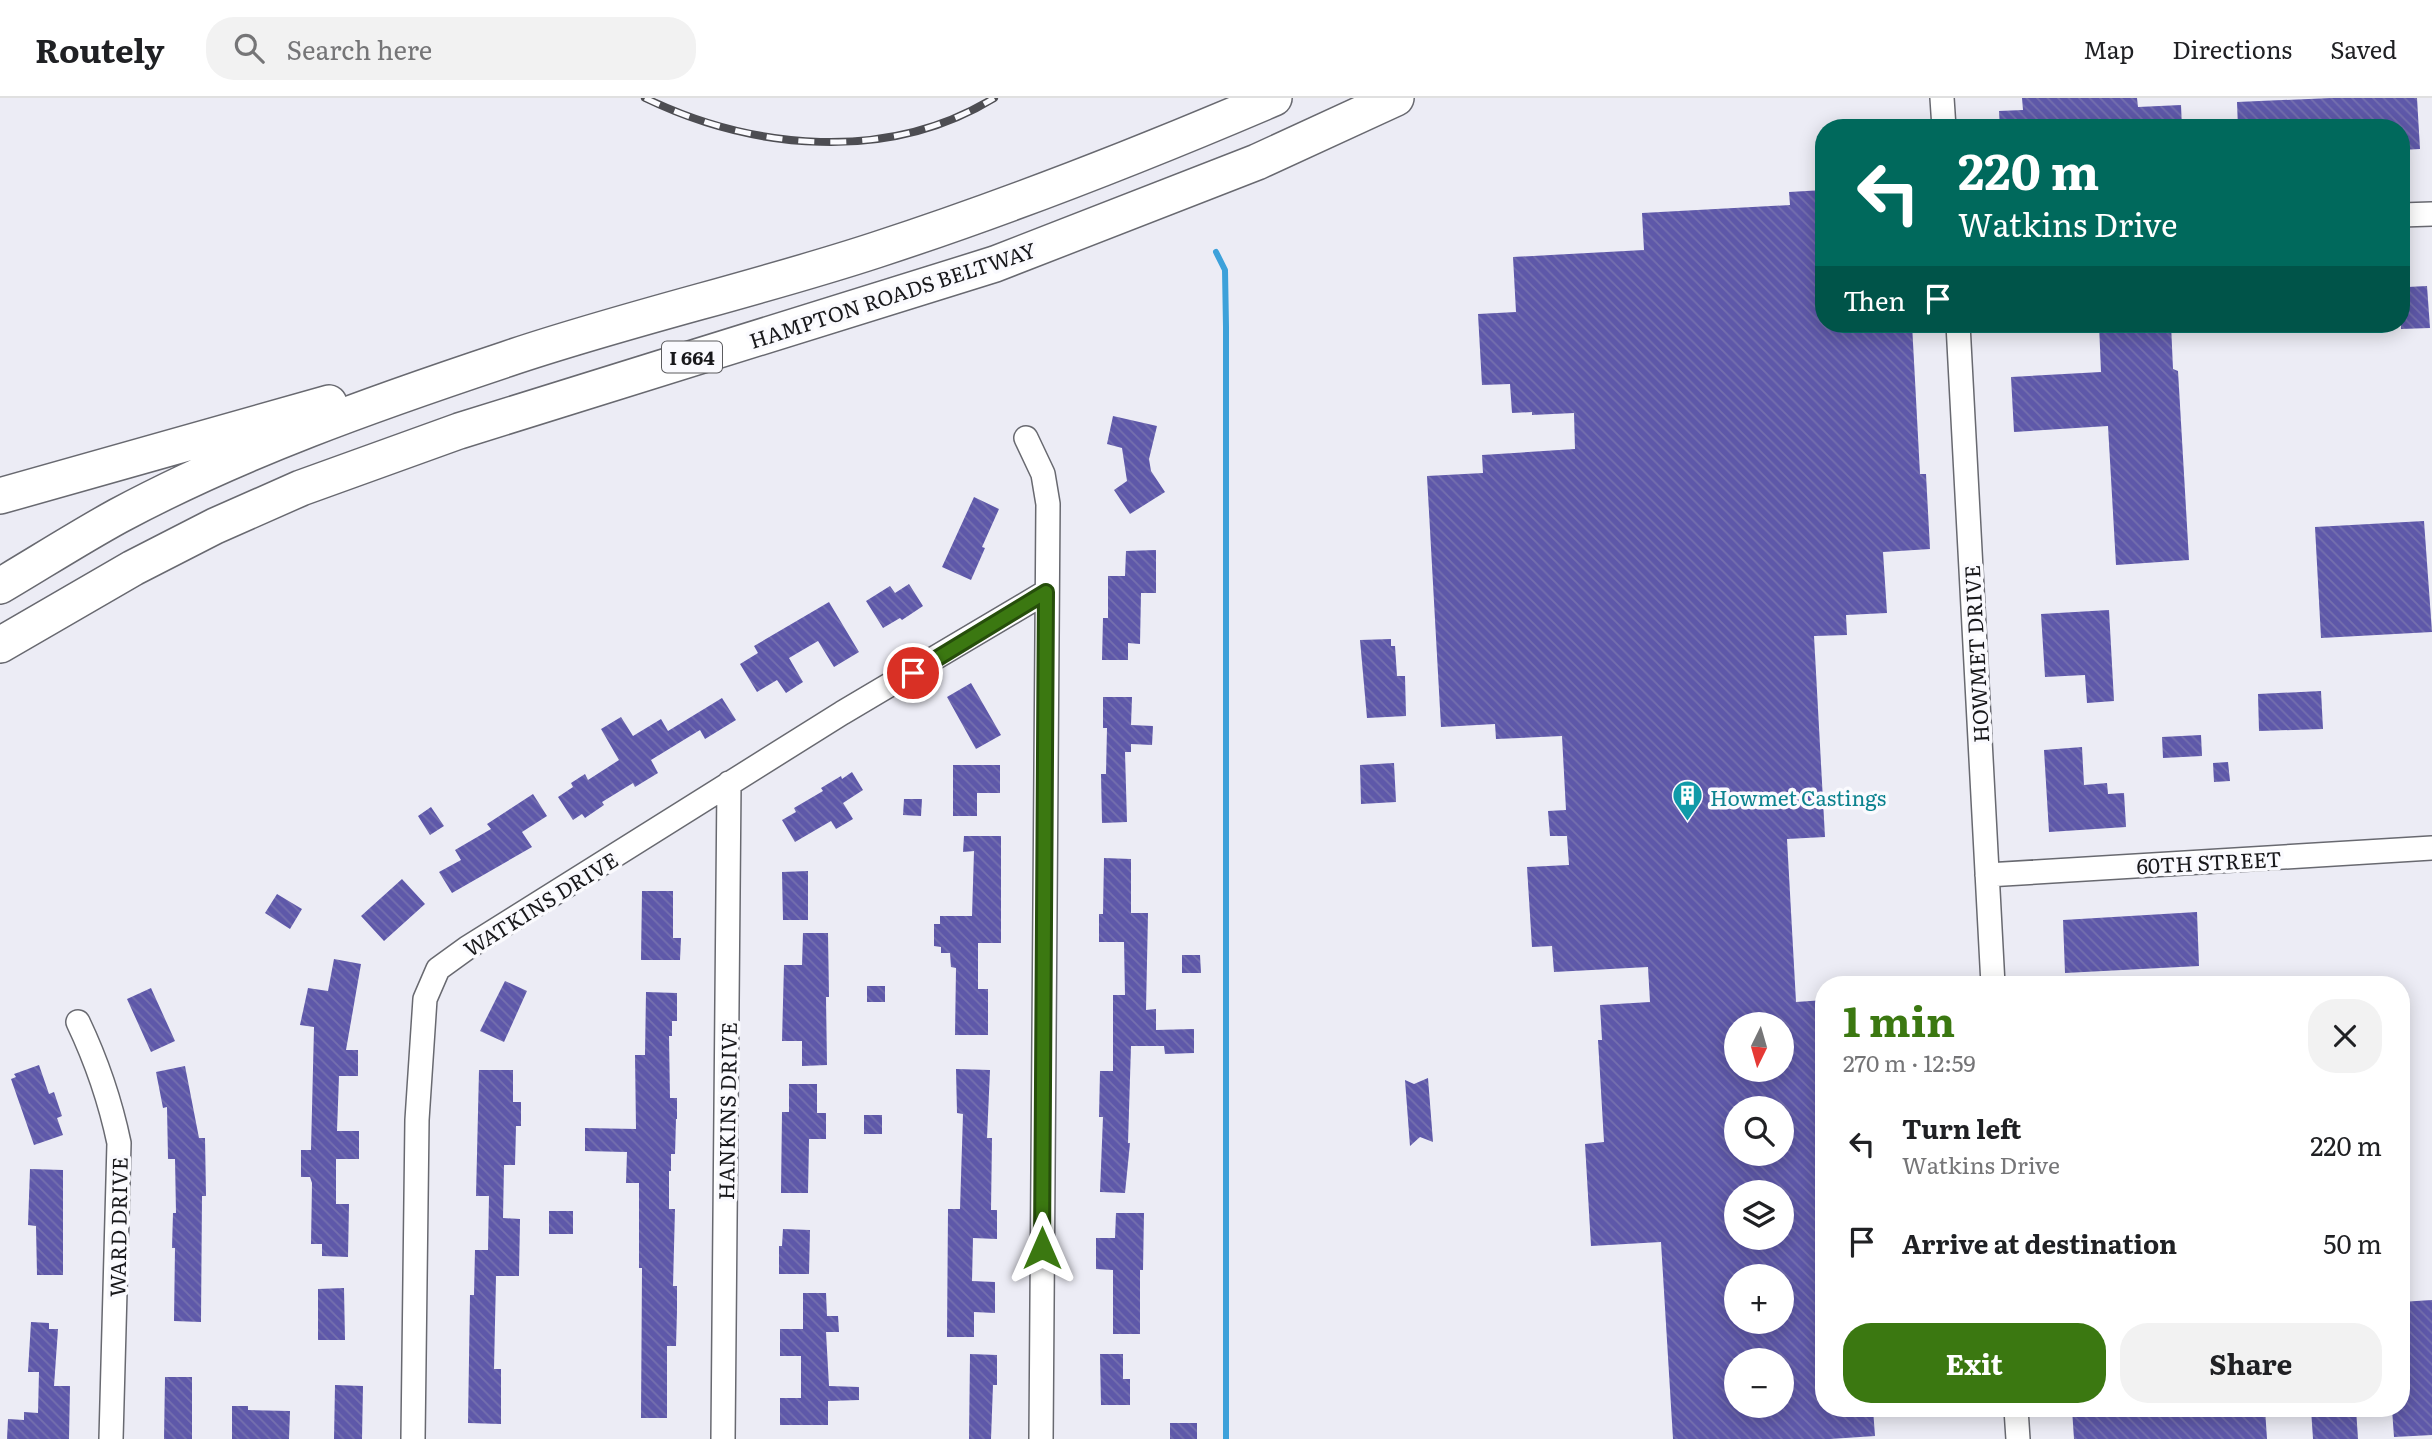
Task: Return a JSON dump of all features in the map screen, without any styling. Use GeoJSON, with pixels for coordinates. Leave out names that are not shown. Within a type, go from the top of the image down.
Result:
{"type":"FeatureCollection","features":[{"type":"Feature","properties":{"kind":"highway","name":"I 664"},"geometry":{"type":"LineString","coordinates":[[0,586],[118,516],[217,468],[342,417],[509,358],[834,263],[965,220],[1155,148],[1273,98]]}},
{"type":"Feature","properties":{"kind":"highway","name":"HAMPTON ROADS BELTWAY"},"geometry":{"type":"LineString","coordinates":[[0,645],[133,568],[215,526],[301,488],[459,431],[995,264],[1257,162],[1396,98]]}},
{"type":"Feature","properties":{"kind":"highway"},"geometry":{"type":"LineString","coordinates":[[0,496],[284,415],[509,358]]}},
{"type":"Feature","properties":{"kind":"highway"},"geometry":{"type":"LineString","coordinates":[[0,668],[133,568]]}},
{"type":"Feature","properties":{"kind":"street"},"geometry":{"type":"LineString","coordinates":[[1942,98],[1943,119]]}},
{"type":"Feature","properties":{"kind":"street"},"geometry":{"type":"LineString","coordinates":[[2410,215],[2432,214]]}},
{"type":"Feature","properties":{"kind":"street","name":"HOWMET DRIVE"},"geometry":{"type":"LineString","coordinates":[[1958,333],[1993,976]]}},
{"type":"Feature","properties":{"kind":"street"},"geometry":{"type":"LineString","coordinates":[[1026,438],[1038,460],[1047,488],[1041,1439]]}},
{"type":"Feature","properties":{"kind":"street","name":"WATKINS DRIVE"},"geometry":{"type":"LineString","coordinates":[[413,1439],[417,1120],[425,999],[438,969],[729,783],[1046,592]]}},
{"type":"Feature","properties":{"kind":"street","name":"HANKINS DRIVE"},"geometry":{"type":"LineString","coordinates":[[723,1439],[729,783]]}},
{"type":"Feature","properties":{"kind":"street","name":"60TH STREET"},"geometry":{"type":"LineString","coordinates":[[1987,875],[2432,848]]}},
{"type":"Feature","properties":{"kind":"street","name":"WARD DRIVE"},"geometry":{"type":"LineString","coordinates":[[78,1022],[96,1060],[110,1100],[119,1143],[111,1439]]}},
{"type":"Feature","properties":{"kind":"street"},"geometry":{"type":"LineString","coordinates":[[2017,1417],[2018,1439]]}},
{"type":"Feature","properties":{"kind":"building"},"geometry":{"type":"Polygon","coordinates":[[[2022,98],[2137,98],[2138,107],[2181,105],[2182,119],[1999,119],[1999,111],[2023,110],[2022,98]]]}},
{"type":"Feature","properties":{"kind":"building"},"geometry":{"type":"Polygon","coordinates":[[[2417,98],[2420,149],[2410,150],[2410,119],[2238,119],[2237,102],[2417,98]]]}},
{"type":"Feature","properties":{"kind":"building","name":"Howmet Castings"},"geometry":{"type":"Polygon","coordinates":[[[1815,191],[1815,333],[1912,333],[1920,474],[1926,474],[1930,549],[1883,552],[1887,613],[1846,615],[1847,635],[1814,636],[1825,837],[1787,839],[1796,1002],[1815,1001],[1815,1417],[1874,1417],[1875,1436],[1830,1439],[1673,1439],[1661,1242],[1591,1246],[1585,1144],[1604,1142],[1598,1040],[1602,1040],[1600,1005],[1650,1002],[1648,967],[1554,972],[1552,946],[1532,947],[1527,867],[1569,865],[1567,836],[1550,836],[1548,811],[1566,810],[1562,736],[1496,739],[1495,724],[1441,727],[1427,476],[1483,473],[1482,455],[1575,449],[1574,413],[1512,413],[1510,384],[1482,385],[1478,314],[1516,312],[1513,257],[1644,250],[1642,213],[1790,205],[1789,192],[1815,191]]]}},
{"type":"Feature","properties":{"kind":"building"},"geometry":{"type":"Polygon","coordinates":[[[2427,286],[2430,328],[2410,329],[2410,287],[2427,286]]]}},
{"type":"Feature","properties":{"kind":"building"},"geometry":{"type":"Polygon","coordinates":[[[2099,333],[2171,333],[2173,369],[2178,371],[2189,560],[2116,565],[2108,426],[2014,432],[2011,377],[2101,372],[2099,333]]]}},
{"type":"Feature","properties":{"kind":"building"},"geometry":{"type":"Polygon","coordinates":[[[1113,416],[1157,426],[1149,459],[1151,471],[1165,492],[1130,514],[1114,490],[1127,481],[1122,448],[1107,444],[1113,416]]]}},
{"type":"Feature","properties":{"kind":"building"},"geometry":{"type":"Polygon","coordinates":[[[974,497],[999,509],[971,580],[942,567],[974,497]]]}},
{"type":"Feature","properties":{"kind":"building"},"geometry":{"type":"Polygon","coordinates":[[[2424,521],[2432,632],[2321,638],[2315,527],[2424,521]]]}},
{"type":"Feature","properties":{"kind":"building"},"geometry":{"type":"Polygon","coordinates":[[[1156,550],[1156,593],[1141,593],[1140,644],[1128,643],[1128,660],[1102,660],[1103,618],[1108,618],[1108,576],[1125,576],[1126,551],[1156,550]]]}},
{"type":"Feature","properties":{"kind":"building"},"geometry":{"type":"Polygon","coordinates":[[[909,584],[923,606],[902,620],[900,618],[883,628],[866,601],[890,586],[895,593],[909,584]]]}},
{"type":"Feature","properties":{"kind":"building"},"geometry":{"type":"Polygon","coordinates":[[[829,602],[859,652],[834,667],[818,641],[789,658],[803,682],[786,693],[777,680],[757,692],[740,664],[758,653],[754,646],[829,602]]]}},
{"type":"Feature","properties":{"kind":"building"},"geometry":{"type":"Polygon","coordinates":[[[2109,610],[2114,701],[2087,703],[2085,675],[2045,677],[2041,614],[2109,610]]]}},
{"type":"Feature","properties":{"kind":"building"},"geometry":{"type":"Polygon","coordinates":[[[1391,639],[1391,646],[1395,646],[1397,676],[1405,676],[1406,716],[1367,718],[1360,640],[1391,639]]]}},
{"type":"Feature","properties":{"kind":"building"},"geometry":{"type":"Polygon","coordinates":[[[971,683],[1001,735],[976,749],[947,697],[971,683]]]}},
{"type":"Feature","properties":{"kind":"building"},"geometry":{"type":"Polygon","coordinates":[[[2321,691],[2323,729],[2259,731],[2258,694],[2321,691]]]}},
{"type":"Feature","properties":{"kind":"building"},"geometry":{"type":"Polygon","coordinates":[[[1103,697],[1132,697],[1131,725],[1153,726],[1152,745],[1131,744],[1131,752],[1125,752],[1127,822],[1102,823],[1101,774],[1106,774],[1107,728],[1103,728],[1103,697]]]}},
{"type":"Feature","properties":{"kind":"building"},"geometry":{"type":"Polygon","coordinates":[[[722,698],[736,720],[705,739],[700,730],[651,760],[658,773],[635,787],[633,783],[602,802],[604,805],[585,818],[582,814],[573,820],[558,797],[573,787],[571,783],[585,774],[588,780],[619,760],[601,729],[621,717],[633,736],[661,719],[668,731],[722,698]]]}},
{"type":"Feature","properties":{"kind":"building"},"geometry":{"type":"Polygon","coordinates":[[[2201,735],[2202,756],[2163,758],[2162,737],[2201,735]]]}},
{"type":"Feature","properties":{"kind":"building"},"geometry":{"type":"Polygon","coordinates":[[[2082,747],[2084,785],[2107,783],[2108,794],[2124,793],[2126,827],[2049,832],[2044,750],[2082,747]]]}},
{"type":"Feature","properties":{"kind":"building"},"geometry":{"type":"Polygon","coordinates":[[[2228,762],[2230,781],[2214,782],[2213,763],[2228,762]]]}},
{"type":"Feature","properties":{"kind":"building"},"geometry":{"type":"Polygon","coordinates":[[[1394,763],[1396,802],[1361,804],[1360,765],[1394,763]]]}},
{"type":"Feature","properties":{"kind":"building"},"geometry":{"type":"Polygon","coordinates":[[[953,765],[1000,765],[1000,793],[977,793],[977,816],[953,816],[953,765]]]}},
{"type":"Feature","properties":{"kind":"building"},"geometry":{"type":"Polygon","coordinates":[[[852,772],[863,790],[843,803],[853,819],[836,829],[831,821],[795,842],[782,820],[796,812],[794,808],[823,791],[821,788],[852,772]]]}},
{"type":"Feature","properties":{"kind":"building"},"geometry":{"type":"Polygon","coordinates":[[[533,794],[547,816],[522,832],[532,847],[452,893],[439,872],[461,860],[455,850],[491,829],[487,824],[533,794]]]}},
{"type":"Feature","properties":{"kind":"building"},"geometry":{"type":"Polygon","coordinates":[[[904,799],[922,799],[921,816],[903,815],[904,799]]]}},
{"type":"Feature","properties":{"kind":"building"},"geometry":{"type":"Polygon","coordinates":[[[431,807],[444,826],[430,835],[418,816],[431,807]]]}},
{"type":"Feature","properties":{"kind":"building"},"geometry":{"type":"Polygon","coordinates":[[[964,836],[1001,836],[1001,943],[978,943],[978,989],[988,989],[988,1035],[955,1035],[956,968],[951,967],[950,953],[941,953],[941,947],[934,946],[934,924],[940,924],[940,916],[972,916],[974,851],[963,852],[964,836]]]}},
{"type":"Feature","properties":{"kind":"building"},"geometry":{"type":"Polygon","coordinates":[[[1104,858],[1131,859],[1131,913],[1148,913],[1146,1010],[1156,1009],[1156,1030],[1194,1029],[1194,1053],[1165,1054],[1164,1046],[1131,1046],[1130,1143],[1125,1193],[1100,1192],[1103,1117],[1099,1117],[1100,1071],[1113,1071],[1113,995],[1125,995],[1124,942],[1099,942],[1099,914],[1103,914],[1104,858]]]}},
{"type":"Feature","properties":{"kind":"building"},"geometry":{"type":"Polygon","coordinates":[[[808,871],[808,920],[783,920],[782,872],[808,871]]]}},
{"type":"Feature","properties":{"kind":"building"},"geometry":{"type":"Polygon","coordinates":[[[402,879],[425,904],[384,941],[361,916],[402,879]]]}},
{"type":"Feature","properties":{"kind":"building"},"geometry":{"type":"Polygon","coordinates":[[[642,891],[673,891],[673,938],[681,938],[680,960],[641,960],[642,891]]]}},
{"type":"Feature","properties":{"kind":"building"},"geometry":{"type":"Polygon","coordinates":[[[277,894],[302,909],[290,929],[265,913],[277,894]]]}},
{"type":"Feature","properties":{"kind":"building"},"geometry":{"type":"Polygon","coordinates":[[[2197,912],[2199,966],[2065,973],[2063,920],[2197,912]]]}},
{"type":"Feature","properties":{"kind":"building"},"geometry":{"type":"Polygon","coordinates":[[[803,933],[828,933],[827,1065],[802,1066],[802,1041],[782,1041],[784,965],[802,965],[803,933]]]}},
{"type":"Feature","properties":{"kind":"building"},"geometry":{"type":"Polygon","coordinates":[[[1182,955],[1200,955],[1201,973],[1182,973],[1182,955]]]}},
{"type":"Feature","properties":{"kind":"building"},"geometry":{"type":"Polygon","coordinates":[[[334,959],[361,964],[346,1050],[358,1050],[358,1076],[339,1076],[337,1131],[359,1131],[359,1159],[336,1159],[336,1204],[349,1204],[348,1257],[322,1256],[322,1244],[311,1244],[312,1183],[310,1177],[301,1177],[301,1150],[311,1150],[314,1027],[300,1025],[308,988],[328,991],[334,959]]]}},
{"type":"Feature","properties":{"kind":"building"},"geometry":{"type":"Polygon","coordinates":[[[505,981],[527,991],[504,1042],[480,1031],[505,981]]]}},
{"type":"Feature","properties":{"kind":"building"},"geometry":{"type":"Polygon","coordinates":[[[867,986],[885,986],[885,1002],[867,1002],[867,986]]]}},
{"type":"Feature","properties":{"kind":"building"},"geometry":{"type":"Polygon","coordinates":[[[151,988],[175,1041],[151,1052],[127,999],[151,988]]]}},
{"type":"Feature","properties":{"kind":"building"},"geometry":{"type":"Polygon","coordinates":[[[646,992],[677,993],[677,1021],[672,1021],[672,1036],[669,1036],[670,1098],[677,1098],[677,1119],[675,1154],[671,1154],[669,1171],[669,1209],[675,1209],[673,1286],[677,1286],[677,1311],[676,1346],[667,1346],[667,1418],[641,1418],[642,1268],[639,1268],[639,1183],[626,1183],[627,1152],[585,1151],[585,1128],[636,1129],[635,1055],[645,1055],[646,992]]]}},
{"type":"Feature","properties":{"kind":"building"},"geometry":{"type":"Polygon","coordinates":[[[39,1065],[49,1094],[54,1092],[62,1116],[57,1118],[63,1135],[34,1145],[11,1079],[16,1077],[14,1074],[39,1065]]]}},
{"type":"Feature","properties":{"kind":"building"},"geometry":{"type":"Polygon","coordinates":[[[185,1066],[199,1138],[205,1138],[206,1196],[202,1196],[201,1322],[174,1321],[175,1248],[172,1248],[173,1213],[176,1213],[175,1159],[168,1159],[167,1107],[163,1108],[156,1072],[185,1066]]]}},
{"type":"Feature","properties":{"kind":"building"},"geometry":{"type":"Polygon","coordinates":[[[956,1069],[990,1070],[987,1138],[992,1138],[991,1210],[997,1210],[997,1239],[973,1238],[972,1281],[995,1282],[995,1313],[974,1312],[974,1337],[947,1337],[948,1209],[960,1209],[963,1114],[957,1113],[956,1069]]]}},
{"type":"Feature","properties":{"kind":"building"},"geometry":{"type":"Polygon","coordinates":[[[479,1070],[513,1070],[513,1102],[521,1102],[521,1126],[516,1126],[515,1165],[504,1165],[503,1218],[520,1219],[519,1276],[496,1276],[494,1369],[501,1369],[501,1424],[468,1423],[470,1295],[474,1295],[475,1250],[488,1250],[489,1196],[476,1196],[479,1070]]]}},
{"type":"Feature","properties":{"kind":"building"},"geometry":{"type":"Polygon","coordinates":[[[1428,1078],[1433,1142],[1420,1137],[1410,1146],[1405,1080],[1414,1084],[1428,1078]]]}},
{"type":"Feature","properties":{"kind":"building"},"geometry":{"type":"Polygon","coordinates":[[[789,1084],[817,1084],[817,1113],[826,1113],[826,1139],[809,1139],[808,1193],[781,1193],[782,1112],[789,1112],[789,1084]]]}},
{"type":"Feature","properties":{"kind":"building"},"geometry":{"type":"Polygon","coordinates":[[[864,1115],[882,1115],[882,1134],[864,1134],[864,1115]]]}},
{"type":"Feature","properties":{"kind":"building"},"geometry":{"type":"Polygon","coordinates":[[[30,1169],[63,1170],[63,1275],[37,1275],[36,1226],[28,1225],[30,1169]]]}},
{"type":"Feature","properties":{"kind":"building"},"geometry":{"type":"Polygon","coordinates":[[[549,1211],[573,1211],[573,1234],[549,1234],[549,1211]]]}},
{"type":"Feature","properties":{"kind":"building"},"geometry":{"type":"Polygon","coordinates":[[[1116,1213],[1144,1213],[1143,1270],[1140,1270],[1140,1334],[1113,1334],[1113,1270],[1096,1269],[1096,1238],[1115,1238],[1116,1213]]]}},
{"type":"Feature","properties":{"kind":"building"},"geometry":{"type":"Polygon","coordinates":[[[783,1229],[810,1230],[809,1274],[779,1274],[779,1246],[782,1246],[783,1229]]]}},
{"type":"Feature","properties":{"kind":"building"},"geometry":{"type":"Polygon","coordinates":[[[344,1288],[345,1340],[318,1340],[318,1289],[344,1288]]]}},
{"type":"Feature","properties":{"kind":"building"},"geometry":{"type":"Polygon","coordinates":[[[803,1293],[826,1293],[827,1316],[838,1316],[839,1332],[826,1332],[829,1386],[859,1387],[859,1400],[828,1401],[828,1425],[780,1425],[780,1398],[801,1398],[801,1356],[780,1356],[780,1329],[803,1329],[803,1293]]]}},
{"type":"Feature","properties":{"kind":"building"},"geometry":{"type":"Polygon","coordinates":[[[2432,1300],[2432,1435],[2394,1437],[2393,1417],[2410,1417],[2410,1301],[2432,1300]]]}},
{"type":"Feature","properties":{"kind":"building"},"geometry":{"type":"Polygon","coordinates":[[[31,1322],[49,1323],[49,1329],[58,1329],[54,1386],[70,1386],[69,1439],[7,1439],[8,1419],[24,1420],[24,1412],[38,1413],[39,1372],[28,1372],[31,1322]]]}},
{"type":"Feature","properties":{"kind":"building"},"geometry":{"type":"Polygon","coordinates":[[[970,1354],[997,1355],[997,1385],[993,1385],[991,1439],[969,1439],[970,1354]]]}},
{"type":"Feature","properties":{"kind":"building"},"geometry":{"type":"Polygon","coordinates":[[[1100,1354],[1123,1354],[1123,1379],[1130,1379],[1130,1405],[1101,1405],[1100,1354]]]}},
{"type":"Feature","properties":{"kind":"building"},"geometry":{"type":"Polygon","coordinates":[[[165,1377],[192,1377],[192,1439],[164,1439],[165,1377]]]}},
{"type":"Feature","properties":{"kind":"building"},"geometry":{"type":"Polygon","coordinates":[[[335,1385],[363,1386],[362,1439],[334,1439],[335,1385]]]}},
{"type":"Feature","properties":{"kind":"building"},"geometry":{"type":"Polygon","coordinates":[[[232,1406],[248,1406],[248,1410],[290,1411],[289,1439],[232,1439],[232,1406]]]}},
{"type":"Feature","properties":{"kind":"building"},"geometry":{"type":"Polygon","coordinates":[[[2073,1417],[2266,1417],[2267,1439],[2074,1439],[2073,1417]]]}},
{"type":"Feature","properties":{"kind":"building"},"geometry":{"type":"Polygon","coordinates":[[[2312,1417],[2357,1417],[2358,1439],[2313,1439],[2312,1417]]]}},
{"type":"Feature","properties":{"kind":"building"},"geometry":{"type":"Polygon","coordinates":[[[1170,1423],[1197,1423],[1197,1439],[1170,1439],[1170,1423]]]}},
{"type":"Feature","properties":{"kind":"waterway"},"geometry":{"type":"LineString","coordinates":[[1216,252],[1225,270],[1226,327],[1226,1439]]}},
{"type":"Feature","properties":{"kind":"railway"},"geometry":{"type":"LineString","coordinates":[[645,98],[687,116],[730,129],[775,138],[820,142],[865,140],[910,133],[953,119],[994,98]]}},
{"type":"Feature","properties":{"kind":"place","name":"Howmet Castings"},"geometry":{"type":"Point","coordinates":[1687,823]}},
{"type":"Feature","properties":{"kind":"route"},"geometry":{"type":"LineString","coordinates":[[913,673],[1046,592],[1042,1248]]}}]}
